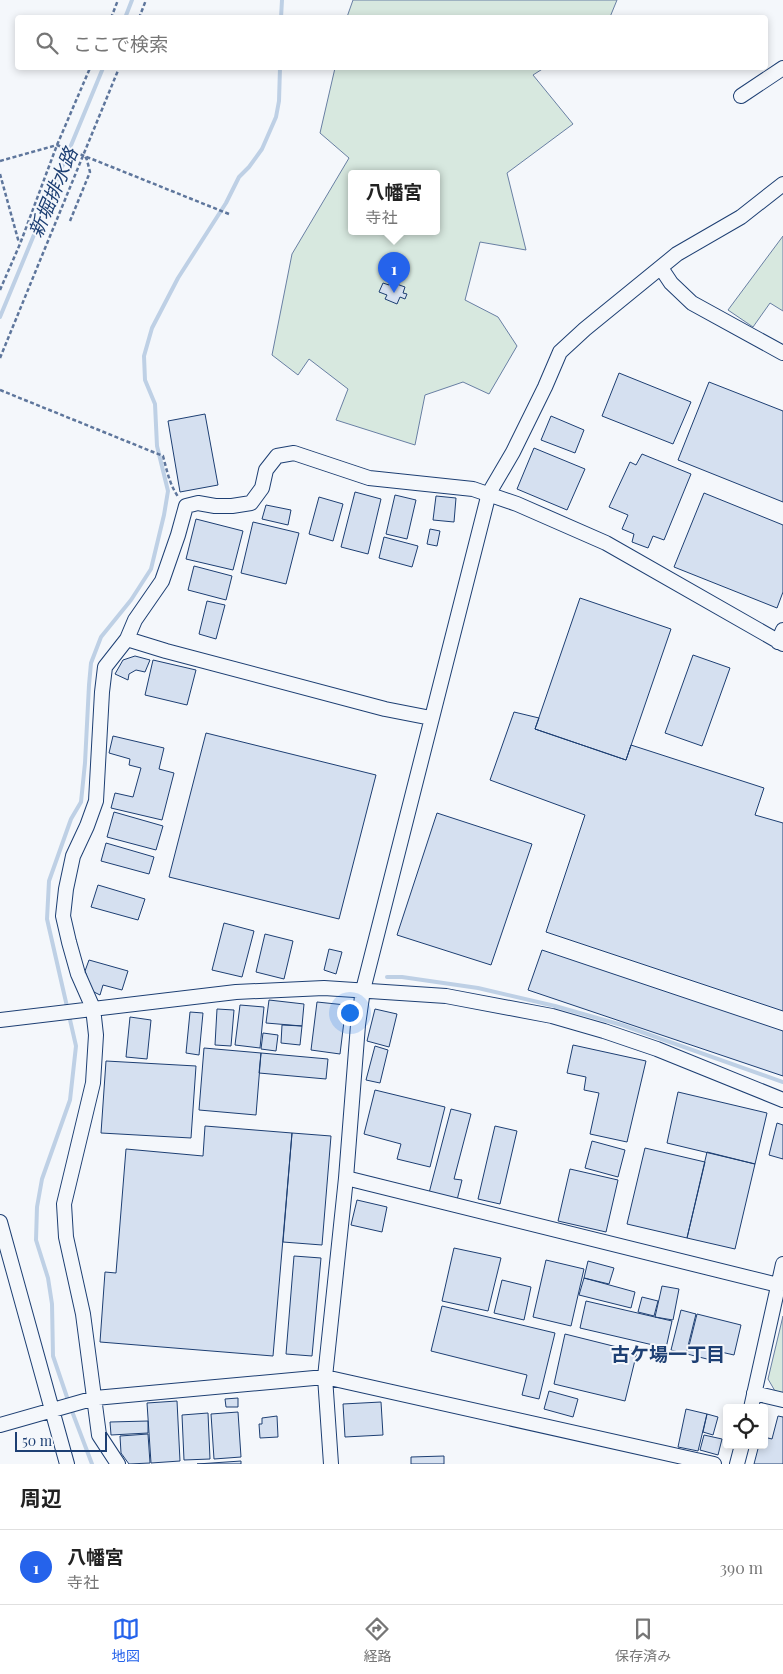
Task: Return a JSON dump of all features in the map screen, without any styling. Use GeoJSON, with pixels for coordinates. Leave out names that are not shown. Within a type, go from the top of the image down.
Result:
{"type":"FeatureCollection","features":[{"type":"Feature","properties":{"kind":"street"},"geometry":{"type":"LineString","coordinates":[[741,96],[783,68]]}},
{"type":"Feature","properties":{"kind":"street"},"geometry":{"type":"LineString","coordinates":[[331,1464],[325,1377],[346,1178],[358,1025],[363,990],[488,494],[513,452],[560,352],[585,329],[677,254],[741,216],[783,184]]}},
{"type":"Feature","properties":{"kind":"street"},"geometry":{"type":"LineString","coordinates":[[661,268],[671,283],[692,303],[783,353]]}},
{"type":"Feature","properties":{"kind":"street"},"geometry":{"type":"LineString","coordinates":[[118,1464],[99,1435],[83,1314],[66,1237],[64,1204],[94,1083],[96,1034],[93,1008],[78,974],[63,916],[73,856],[96,801],[105,667],[127,639],[134,620],[162,581],[186,506],[198,503],[232,506],[251,503],[262,488],[266,470],[277,456],[294,453],[369,478],[473,489],[517,504],[606,543],[781,639]]}},
{"type":"Feature","properties":{"kind":"street"},"geometry":{"type":"LineString","coordinates":[[127,639],[385,709],[431,718]]}},
{"type":"Feature","properties":{"kind":"street"},"geometry":{"type":"LineString","coordinates":[[0,1020],[236,992],[324,988],[446,996],[552,1016],[657,1049],[783,1100]]}},
{"type":"Feature","properties":{"kind":"street"},"geometry":{"type":"LineString","coordinates":[[346,1178],[778,1285]]}},
{"type":"Feature","properties":{"kind":"street"},"geometry":{"type":"LineString","coordinates":[[0,1222],[67,1464]]}},
{"type":"Feature","properties":{"kind":"street"},"geometry":{"type":"LineString","coordinates":[[752,1404],[783,1264]]}},
{"type":"Feature","properties":{"kind":"street"},"geometry":{"type":"LineString","coordinates":[[0,1425],[95,1398],[325,1377],[714,1464]]}},
{"type":"Feature","properties":{"kind":"street"},"geometry":{"type":"LineString","coordinates":[[754,1394],[783,1400]]}},
{"type":"Feature","properties":{"kind":"street"},"geometry":{"type":"LineString","coordinates":[[737,1464],[741,1449]]}},
{"type":"Feature","properties":{"kind":"path"},"geometry":{"type":"LineString","coordinates":[[112,15],[118,0]]}},
{"type":"Feature","properties":{"kind":"path"},"geometry":{"type":"LineString","coordinates":[[140,15],[146,0]]}},
{"type":"Feature","properties":{"kind":"path"},"geometry":{"type":"LineString","coordinates":[[0,290],[20,244],[57,145],[89,70]]}},
{"type":"Feature","properties":{"kind":"path"},"geometry":{"type":"LineString","coordinates":[[0,358],[118,70]]}},
{"type":"Feature","properties":{"kind":"path"},"geometry":{"type":"LineString","coordinates":[[0,161],[57,145],[229,214]]}},
{"type":"Feature","properties":{"kind":"path"},"geometry":{"type":"LineString","coordinates":[[70,221],[90,172],[84,155]]}},
{"type":"Feature","properties":{"kind":"path"},"geometry":{"type":"LineString","coordinates":[[0,174],[20,244]]}},
{"type":"Feature","properties":{"kind":"path"},"geometry":{"type":"LineString","coordinates":[[0,390],[163,456],[174,491],[186,506]]}},
{"type":"Feature","properties":{"kind":"shaded area"},"geometry":{"type":"Polygon","coordinates":[[[353,0],[617,0],[611,15],[348,15],[353,0]]]}},
{"type":"Feature","properties":{"kind":"shaded area"},"geometry":{"type":"Polygon","coordinates":[[[335,70],[541,70],[533,75],[573,124],[507,173],[526,250],[480,242],[465,300],[498,317],[517,346],[489,394],[463,382],[425,395],[415,445],[336,420],[348,389],[309,359],[298,375],[272,355],[292,254],[349,158],[320,133],[335,70]]]}},
{"type":"Feature","properties":{"kind":"shaded area"},"geometry":{"type":"Polygon","coordinates":[[[783,236],[783,311],[770,303],[753,327],[728,310],[783,236]]]}},
{"type":"Feature","properties":{"kind":"shaded area"},"geometry":{"type":"Polygon","coordinates":[[[783,1316],[783,1393],[775,1391],[768,1379],[783,1316]]]}},
{"type":"Feature","properties":{"kind":"building"},"geometry":{"type":"Polygon","coordinates":[[[391,282],[405,287],[403,293],[407,294],[405,299],[400,297],[397,304],[385,299],[387,295],[379,292],[383,283],[389,285],[391,282]]]}},
{"type":"Feature","properties":{"kind":"building"},"geometry":{"type":"Polygon","coordinates":[[[619,373],[691,402],[673,444],[602,416],[619,373]]]}},
{"type":"Feature","properties":{"kind":"building"},"geometry":{"type":"Polygon","coordinates":[[[709,382],[783,411],[783,502],[678,460],[709,382]]]}},
{"type":"Feature","properties":{"kind":"building"},"geometry":{"type":"Polygon","coordinates":[[[205,414],[218,485],[180,492],[168,421],[205,414]]]}},
{"type":"Feature","properties":{"kind":"building"},"geometry":{"type":"Polygon","coordinates":[[[551,416],[584,430],[575,453],[541,440],[551,416]]]}},
{"type":"Feature","properties":{"kind":"building"},"geometry":{"type":"Polygon","coordinates":[[[534,448],[585,469],[567,510],[517,489],[534,448]]]}},
{"type":"Feature","properties":{"kind":"building"},"geometry":{"type":"Polygon","coordinates":[[[642,454],[691,474],[664,540],[653,536],[648,548],[632,542],[634,534],[622,529],[628,515],[609,507],[630,462],[636,465],[642,454]]]}},
{"type":"Feature","properties":{"kind":"building"},"geometry":{"type":"Polygon","coordinates":[[[355,492],[381,499],[368,554],[341,547],[355,492]]]}},
{"type":"Feature","properties":{"kind":"building"},"geometry":{"type":"Polygon","coordinates":[[[704,493],[783,525],[783,592],[777,608],[674,567],[704,493]]]}},
{"type":"Feature","properties":{"kind":"building"},"geometry":{"type":"Polygon","coordinates":[[[395,495],[416,500],[407,539],[386,534],[395,495]]]}},
{"type":"Feature","properties":{"kind":"building"},"geometry":{"type":"Polygon","coordinates":[[[436,496],[456,498],[454,522],[433,520],[436,496]]]}},
{"type":"Feature","properties":{"kind":"building"},"geometry":{"type":"Polygon","coordinates":[[[319,497],[343,504],[333,541],[309,534],[319,497]]]}},
{"type":"Feature","properties":{"kind":"building"},"geometry":{"type":"Polygon","coordinates":[[[266,505],[291,510],[288,525],[262,519],[266,505]]]}},
{"type":"Feature","properties":{"kind":"building"},"geometry":{"type":"Polygon","coordinates":[[[196,519],[243,531],[233,570],[186,559],[196,519]]]}},
{"type":"Feature","properties":{"kind":"building"},"geometry":{"type":"Polygon","coordinates":[[[253,522],[299,533],[286,584],[241,573],[253,522]]]}},
{"type":"Feature","properties":{"kind":"building"},"geometry":{"type":"Polygon","coordinates":[[[430,529],[440,531],[437,546],[427,544],[430,529]]]}},
{"type":"Feature","properties":{"kind":"building"},"geometry":{"type":"Polygon","coordinates":[[[384,537],[418,546],[412,567],[379,558],[384,537]]]}},
{"type":"Feature","properties":{"kind":"building"},"geometry":{"type":"Polygon","coordinates":[[[194,566],[232,576],[226,600],[188,590],[194,566]]]}},
{"type":"Feature","properties":{"kind":"building"},"geometry":{"type":"Polygon","coordinates":[[[580,598],[671,629],[626,760],[535,729],[580,598]]]}},
{"type":"Feature","properties":{"kind":"building"},"geometry":{"type":"Polygon","coordinates":[[[207,601],[225,605],[216,639],[199,634],[207,601]]]}},
{"type":"Feature","properties":{"kind":"building"},"geometry":{"type":"Polygon","coordinates":[[[693,655],[730,668],[702,746],[665,733],[693,655]]]}},
{"type":"Feature","properties":{"kind":"building"},"geometry":{"type":"Polygon","coordinates":[[[135,656],[150,660],[145,672],[136,670],[129,674],[128,680],[115,674],[123,660],[135,656]]]}},
{"type":"Feature","properties":{"kind":"building"},"geometry":{"type":"Polygon","coordinates":[[[153,660],[196,670],[187,705],[145,695],[153,660]]]}},
{"type":"Feature","properties":{"kind":"building"},"geometry":{"type":"Polygon","coordinates":[[[514,712],[539,718],[535,729],[626,760],[631,745],[764,788],[755,815],[783,823],[783,1011],[546,932],[585,815],[490,780],[514,712]]]}},
{"type":"Feature","properties":{"kind":"building"},"geometry":{"type":"Polygon","coordinates":[[[206,733],[376,775],[339,919],[169,877],[206,733]]]}},
{"type":"Feature","properties":{"kind":"building"},"geometry":{"type":"Polygon","coordinates":[[[113,736],[164,748],[159,769],[174,773],[162,820],[111,808],[115,793],[133,797],[141,768],[129,765],[130,759],[109,753],[113,736]]]}},
{"type":"Feature","properties":{"kind":"building"},"geometry":{"type":"Polygon","coordinates":[[[114,812],[163,826],[156,850],[107,837],[114,812]]]}},
{"type":"Feature","properties":{"kind":"building"},"geometry":{"type":"Polygon","coordinates":[[[437,813],[532,844],[491,965],[397,935],[437,813]]]}},
{"type":"Feature","properties":{"kind":"building"},"geometry":{"type":"Polygon","coordinates":[[[106,843],[154,857],[149,874],[101,861],[106,843]]]}},
{"type":"Feature","properties":{"kind":"building"},"geometry":{"type":"Polygon","coordinates":[[[98,885],[145,899],[138,920],[91,907],[98,885]]]}},
{"type":"Feature","properties":{"kind":"building"},"geometry":{"type":"Polygon","coordinates":[[[224,923],[254,931],[242,977],[212,970],[224,923]]]}},
{"type":"Feature","properties":{"kind":"building"},"geometry":{"type":"Polygon","coordinates":[[[265,934],[293,941],[284,979],[256,972],[265,934]]]}},
{"type":"Feature","properties":{"kind":"building"},"geometry":{"type":"Polygon","coordinates":[[[329,949],[342,952],[336,974],[324,970],[329,949]]]}},
{"type":"Feature","properties":{"kind":"building"},"geometry":{"type":"Polygon","coordinates":[[[542,950],[783,1031],[783,1076],[528,990],[542,950]]]}},
{"type":"Feature","properties":{"kind":"building"},"geometry":{"type":"Polygon","coordinates":[[[89,960],[128,971],[122,990],[103,985],[100,995],[92,991],[85,971],[89,960]]]}},
{"type":"Feature","properties":{"kind":"building"},"geometry":{"type":"Polygon","coordinates":[[[269,1000],[304,1004],[302,1026],[266,1023],[269,1000]]]}},
{"type":"Feature","properties":{"kind":"building"},"geometry":{"type":"Polygon","coordinates":[[[317,1002],[346,1005],[340,1054],[311,1050],[317,1002]]]}},
{"type":"Feature","properties":{"kind":"building"},"geometry":{"type":"Polygon","coordinates":[[[240,1005],[264,1007],[260,1048],[235,1045],[240,1005]]]}},
{"type":"Feature","properties":{"kind":"building"},"geometry":{"type":"Polygon","coordinates":[[[217,1009],[234,1010],[231,1046],[215,1045],[217,1009]]]}},
{"type":"Feature","properties":{"kind":"building"},"geometry":{"type":"Polygon","coordinates":[[[375,1009],[397,1014],[389,1047],[367,1041],[375,1009]]]}},
{"type":"Feature","properties":{"kind":"building"},"geometry":{"type":"Polygon","coordinates":[[[190,1012],[203,1013],[199,1055],[186,1053],[190,1012]]]}},
{"type":"Feature","properties":{"kind":"building"},"geometry":{"type":"Polygon","coordinates":[[[130,1017],[151,1020],[147,1059],[126,1057],[130,1017]]]}},
{"type":"Feature","properties":{"kind":"building"},"geometry":{"type":"Polygon","coordinates":[[[282,1025],[302,1026],[300,1045],[281,1043],[282,1025]]]}},
{"type":"Feature","properties":{"kind":"building"},"geometry":{"type":"Polygon","coordinates":[[[263,1033],[278,1035],[276,1051],[261,1049],[263,1033]]]}},
{"type":"Feature","properties":{"kind":"building"},"geometry":{"type":"Polygon","coordinates":[[[573,1045],[646,1061],[627,1142],[590,1134],[599,1093],[584,1090],[586,1077],[567,1073],[573,1045]]]}},
{"type":"Feature","properties":{"kind":"building"},"geometry":{"type":"Polygon","coordinates":[[[375,1046],[388,1050],[380,1083],[366,1080],[375,1046]]]}},
{"type":"Feature","properties":{"kind":"building"},"geometry":{"type":"Polygon","coordinates":[[[204,1048],[261,1053],[256,1115],[199,1110],[204,1048]]]}},
{"type":"Feature","properties":{"kind":"building"},"geometry":{"type":"Polygon","coordinates":[[[261,1053],[328,1059],[326,1079],[259,1073],[261,1053]]]}},
{"type":"Feature","properties":{"kind":"building"},"geometry":{"type":"Polygon","coordinates":[[[106,1061],[196,1066],[191,1138],[101,1133],[106,1061]]]}},
{"type":"Feature","properties":{"kind":"building"},"geometry":{"type":"Polygon","coordinates":[[[375,1090],[445,1107],[430,1167],[397,1159],[401,1144],[364,1134],[375,1090]]]}},
{"type":"Feature","properties":{"kind":"building"},"geometry":{"type":"Polygon","coordinates":[[[678,1092],[767,1113],[755,1164],[667,1143],[678,1092]]]}},
{"type":"Feature","properties":{"kind":"building"},"geometry":{"type":"Polygon","coordinates":[[[451,1109],[471,1114],[454,1179],[462,1180],[457,1200],[429,1193],[451,1109]]]}},
{"type":"Feature","properties":{"kind":"building"},"geometry":{"type":"Polygon","coordinates":[[[777,1123],[783,1125],[783,1159],[769,1155],[777,1123]]]}},
{"type":"Feature","properties":{"kind":"building"},"geometry":{"type":"Polygon","coordinates":[[[205,1126],[292,1133],[273,1356],[100,1342],[105,1272],[116,1273],[126,1149],[203,1156],[205,1126]]]}},
{"type":"Feature","properties":{"kind":"building"},"geometry":{"type":"Polygon","coordinates":[[[495,1126],[517,1131],[500,1204],[478,1199],[495,1126]]]}},
{"type":"Feature","properties":{"kind":"building"},"geometry":{"type":"Polygon","coordinates":[[[292,1133],[331,1136],[322,1245],[283,1242],[292,1133]]]}},
{"type":"Feature","properties":{"kind":"building"},"geometry":{"type":"Polygon","coordinates":[[[592,1141],[625,1150],[618,1177],[585,1168],[592,1141]]]}},
{"type":"Feature","properties":{"kind":"building"},"geometry":{"type":"Polygon","coordinates":[[[645,1148],[705,1162],[687,1238],[627,1224],[645,1148]]]}},
{"type":"Feature","properties":{"kind":"building"},"geometry":{"type":"Polygon","coordinates":[[[707,1152],[755,1164],[735,1249],[687,1238],[707,1152]]]}},
{"type":"Feature","properties":{"kind":"building"},"geometry":{"type":"Polygon","coordinates":[[[570,1169],[618,1180],[606,1232],[558,1221],[570,1169]]]}},
{"type":"Feature","properties":{"kind":"building"},"geometry":{"type":"Polygon","coordinates":[[[357,1200],[387,1207],[382,1232],[351,1225],[357,1200]]]}},
{"type":"Feature","properties":{"kind":"building"},"geometry":{"type":"Polygon","coordinates":[[[454,1248],[501,1258],[488,1311],[442,1301],[454,1248]]]}},
{"type":"Feature","properties":{"kind":"building"},"geometry":{"type":"Polygon","coordinates":[[[294,1256],[321,1258],[312,1356],[286,1354],[294,1256]]]}},
{"type":"Feature","properties":{"kind":"building"},"geometry":{"type":"Polygon","coordinates":[[[546,1260],[584,1269],[571,1326],[533,1317],[546,1260]]]}},
{"type":"Feature","properties":{"kind":"building"},"geometry":{"type":"Polygon","coordinates":[[[588,1261],[614,1268],[609,1284],[584,1278],[588,1261]]]}},
{"type":"Feature","properties":{"kind":"building"},"geometry":{"type":"Polygon","coordinates":[[[584,1278],[635,1292],[631,1308],[579,1295],[584,1278]]]}},
{"type":"Feature","properties":{"kind":"building"},"geometry":{"type":"Polygon","coordinates":[[[502,1280],[531,1287],[524,1320],[494,1313],[502,1280]]]}},
{"type":"Feature","properties":{"kind":"building"},"geometry":{"type":"Polygon","coordinates":[[[662,1286],[679,1289],[673,1320],[655,1317],[662,1286]]]}},
{"type":"Feature","properties":{"kind":"building"},"geometry":{"type":"Polygon","coordinates":[[[642,1297],[658,1301],[654,1316],[638,1312],[642,1297]]]}},
{"type":"Feature","properties":{"kind":"building"},"geometry":{"type":"Polygon","coordinates":[[[586,1301],[672,1321],[666,1348],[580,1328],[586,1301]]]}},
{"type":"Feature","properties":{"kind":"building"},"geometry":{"type":"Polygon","coordinates":[[[442,1306],[555,1333],[539,1399],[522,1395],[527,1375],[431,1351],[442,1306]]]}},
{"type":"Feature","properties":{"kind":"building"},"geometry":{"type":"Polygon","coordinates":[[[681,1310],[696,1314],[686,1354],[671,1350],[681,1310]]]}},
{"type":"Feature","properties":{"kind":"building"},"geometry":{"type":"Polygon","coordinates":[[[697,1314],[741,1325],[734,1355],[721,1352],[719,1362],[687,1354],[697,1314]]]}},
{"type":"Feature","properties":{"kind":"building"},"geometry":{"type":"Polygon","coordinates":[[[565,1334],[637,1352],[625,1401],[554,1384],[565,1334]]]}},
{"type":"Feature","properties":{"kind":"building"},"geometry":{"type":"Polygon","coordinates":[[[549,1391],[578,1399],[573,1417],[544,1409],[549,1391]]]}},
{"type":"Feature","properties":{"kind":"building"},"geometry":{"type":"Polygon","coordinates":[[[238,1398],[238,1407],[226,1407],[225,1399],[238,1398]]]}},
{"type":"Feature","properties":{"kind":"building"},"geometry":{"type":"Polygon","coordinates":[[[177,1401],[180,1461],[151,1463],[147,1403],[177,1401]]]}},
{"type":"Feature","properties":{"kind":"building"},"geometry":{"type":"Polygon","coordinates":[[[381,1402],[383,1435],[345,1437],[343,1404],[381,1402]]]}},
{"type":"Feature","properties":{"kind":"building"},"geometry":{"type":"Polygon","coordinates":[[[686,1409],[707,1414],[698,1451],[678,1447],[686,1409]]]}},
{"type":"Feature","properties":{"kind":"building"},"geometry":{"type":"Polygon","coordinates":[[[238,1412],[241,1457],[214,1459],[211,1414],[238,1412]]]}},
{"type":"Feature","properties":{"kind":"building"},"geometry":{"type":"Polygon","coordinates":[[[208,1413],[210,1459],[184,1460],[182,1415],[208,1413]]]}},
{"type":"Feature","properties":{"kind":"building"},"geometry":{"type":"Polygon","coordinates":[[[707,1414],[718,1417],[713,1435],[703,1432],[707,1414]]]}},
{"type":"Feature","properties":{"kind":"building"},"geometry":{"type":"Polygon","coordinates":[[[277,1416],[278,1437],[260,1438],[259,1424],[262,1424],[262,1418],[277,1416]]]}},
{"type":"Feature","properties":{"kind":"building"},"geometry":{"type":"Polygon","coordinates":[[[778,1416],[783,1417],[783,1464],[754,1464],[758,1449],[768,1449],[768,1438],[772,1439],[778,1416]]]}},
{"type":"Feature","properties":{"kind":"building"},"geometry":{"type":"Polygon","coordinates":[[[148,1421],[148,1433],[111,1435],[110,1422],[148,1421]]]}},
{"type":"Feature","properties":{"kind":"building"},"geometry":{"type":"Polygon","coordinates":[[[148,1434],[150,1463],[129,1464],[121,1453],[120,1436],[148,1434]]]}},
{"type":"Feature","properties":{"kind":"building"},"geometry":{"type":"Polygon","coordinates":[[[704,1435],[722,1439],[718,1455],[700,1450],[704,1435]]]}},
{"type":"Feature","properties":{"kind":"building"},"geometry":{"type":"Polygon","coordinates":[[[444,1456],[444,1464],[411,1464],[411,1457],[444,1456]]]}},
{"type":"Feature","properties":{"kind":"building"},"geometry":{"type":"Polygon","coordinates":[[[241,1461],[241,1464],[197,1464],[241,1461]]]}},
{"type":"Feature","properties":{"kind":"waterway","name":"新堀排水路"},"geometry":{"type":"LineString","coordinates":[[126,15],[132,0]]}},
{"type":"Feature","properties":{"kind":"waterway"},"geometry":{"type":"LineString","coordinates":[[281,15],[282,0]]}},
{"type":"Feature","properties":{"kind":"waterway","name":"新堀排水路"},"geometry":{"type":"LineString","coordinates":[[0,317],[102,70]]}},
{"type":"Feature","properties":{"kind":"waterway"},"geometry":{"type":"LineString","coordinates":[[92,1464],[53,1356],[52,1304],[48,1278],[36,1240],[37,1207],[42,1179],[70,1100],[76,1046],[47,919],[49,881],[71,819],[81,802],[91,663],[101,637],[131,600],[151,569],[164,515],[168,491],[157,446],[155,404],[145,380],[144,356],[152,328],[178,278],[226,203],[239,177],[262,149],[276,117],[279,101],[280,70]]}},
{"type":"Feature","properties":{"kind":"waterway"},"geometry":{"type":"LineString","coordinates":[[387,977],[402,977],[478,988],[555,1006],[622,1025],[783,1082]]}},
{"type":"Feature","properties":{"kind":"place","name":"八幡宮"},"geometry":{"type":"Point","coordinates":[394,293]}},
{"type":"Feature","properties":{"kind":"district","name":"古ケ場一丁目"},"geometry":{"type":"Point","coordinates":[668,1353]}}]}
